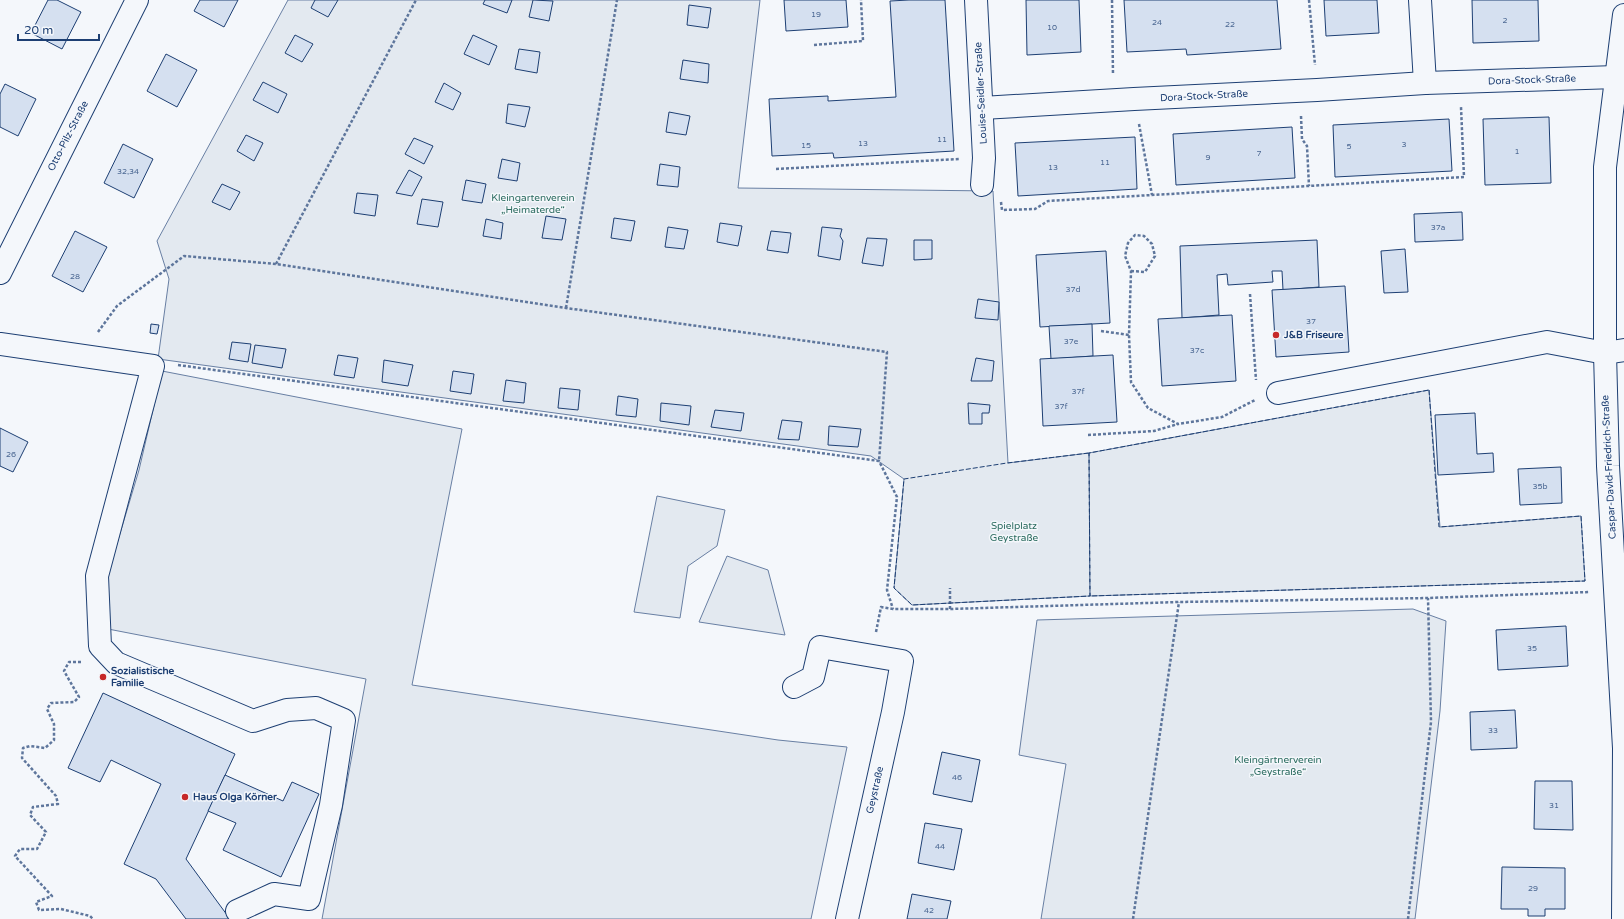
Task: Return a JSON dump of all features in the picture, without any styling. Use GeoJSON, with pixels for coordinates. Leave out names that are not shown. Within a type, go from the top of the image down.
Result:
{"type":"FeatureCollection","features":[{"type":"Feature","properties":{"kind":"street","name":"Otto-Pilz-Straße"},"geometry":{"type":"LineString","coordinates":[[0,273],[137,0]]}},
{"type":"Feature","properties":{"kind":"street","name":"Louise-Seidler-Straße"},"geometry":{"type":"LineString","coordinates":[[976,0],[984,158],[982,185]]}},
{"type":"Feature","properties":{"kind":"street"},"geometry":{"type":"LineString","coordinates":[[1420,0],[1425,83]]}},
{"type":"Feature","properties":{"kind":"street","name":"Caspar-David-Friedrich-Straße"},"geometry":{"type":"LineString","coordinates":[[1623,919],[1624,748],[1608,466],[1614,351],[1606,167],[1624,15]]}},
{"type":"Feature","properties":{"kind":"street","name":"Dora-Stock-Straße"},"geometry":{"type":"LineString","coordinates":[[982,108],[1308,91],[1425,83],[1616,77]]}},
{"type":"Feature","properties":{"kind":"street"},"geometry":{"type":"LineString","coordinates":[[1278,393],[1547,342],[1614,351]]}},
{"type":"Feature","properties":{"kind":"street"},"geometry":{"type":"LineString","coordinates":[[0,344],[153,366],[97,576],[100,646],[116,663],[253,721],[286,710],[316,708],[344,720],[331,805],[309,899],[274,894],[237,911]]}},
{"type":"Feature","properties":{"kind":"street"},"geometry":{"type":"LineString","coordinates":[[794,687],[813,677],[820,648],[871,656]]}},
{"type":"Feature","properties":{"kind":"street","name":"Geystraße"},"geometry":{"type":"LineString","coordinates":[[847,919],[893,712],[902,661],[871,656]]}},
{"type":"Feature","properties":{"kind":"path"},"geometry":{"type":"LineString","coordinates":[[276,264],[416,0]]}},
{"type":"Feature","properties":{"kind":"path"},"geometry":{"type":"LineString","coordinates":[[566,308],[617,0]]}},
{"type":"Feature","properties":{"kind":"path"},"geometry":{"type":"LineString","coordinates":[[814,45],[863,41],[861,0]]}},
{"type":"Feature","properties":{"kind":"path"},"geometry":{"type":"LineString","coordinates":[[1112,0],[1124,100],[1152,195]]}},
{"type":"Feature","properties":{"kind":"path"},"geometry":{"type":"LineString","coordinates":[[1309,0],[1308,91],[1302,139],[1307,146],[1309,186]]}},
{"type":"Feature","properties":{"kind":"path"},"geometry":{"type":"LineString","coordinates":[[982,185],[998,186],[1002,210],[1035,209],[1048,201],[1464,177],[1459,82]]}},
{"type":"Feature","properties":{"kind":"path"},"geometry":{"type":"LineString","coordinates":[[776,169],[984,158]]}},
{"type":"Feature","properties":{"kind":"path"},"geometry":{"type":"LineString","coordinates":[[1131,272],[1145,272],[1155,256],[1152,244],[1144,236],[1135,235],[1128,243],[1125,256],[1131,272],[1129,335],[1131,382],[1148,408],[1178,424]]}},
{"type":"Feature","properties":{"kind":"path"},"geometry":{"type":"LineString","coordinates":[[82,356],[117,306],[184,256],[276,264],[566,308],[887,352],[879,461],[897,497],[887,590],[893,609]]}},
{"type":"Feature","properties":{"kind":"path"},"geometry":{"type":"LineString","coordinates":[[1250,294],[1257,399]]}},
{"type":"Feature","properties":{"kind":"path"},"geometry":{"type":"LineString","coordinates":[[1101,331],[1129,335]]}},
{"type":"Feature","properties":{"kind":"path"},"geometry":{"type":"LineString","coordinates":[[153,366],[166,364],[174,365],[879,461]]}},
{"type":"Feature","properties":{"kind":"path"},"geometry":{"type":"LineString","coordinates":[[1088,435],[1154,431],[1178,424],[1222,417],[1257,399],[1278,393]]}},
{"type":"Feature","properties":{"kind":"path"},"geometry":{"type":"LineString","coordinates":[[950,588],[950,609]]}},
{"type":"Feature","properties":{"kind":"path"},"geometry":{"type":"LineString","coordinates":[[871,656],[881,607],[893,609],[950,609],[1179,602],[1428,598],[1616,590]]}},
{"type":"Feature","properties":{"kind":"path"},"geometry":{"type":"LineString","coordinates":[[1408,919],[1431,722],[1428,598]]}},
{"type":"Feature","properties":{"kind":"path"},"geometry":{"type":"LineString","coordinates":[[1133,919],[1179,602]]}},
{"type":"Feature","properties":{"kind":"path"},"geometry":{"type":"LineString","coordinates":[[93,919],[90,916],[61,909],[39,910],[36,902],[52,896],[15,856],[20,849],[37,849],[46,832],[30,815],[33,807],[58,804],[56,796],[22,758],[23,748],[30,746],[45,748],[54,740],[54,724],[47,709],[51,703],[74,702],[79,698],[64,670],[69,662],[87,662],[100,646]]}},
{"type":"Feature","properties":{"kind":"green space","name":"Kleingartenverein „Heimaterde“"},"geometry":{"type":"Polygon","coordinates":[[[288,0],[760,0],[738,188],[993,191],[1008,463],[1089,453],[1429,390],[1440,527],[1581,516],[1585,581],[1090,596],[912,605],[894,588],[904,479],[871,456],[158,359],[169,279],[157,241],[288,0]]]}},
{"type":"Feature","properties":{"kind":"green space"},"geometry":{"type":"Polygon","coordinates":[[[162,371],[462,429],[412,685],[778,740],[847,747],[811,919],[322,919],[366,679],[108,629],[107,577],[139,470],[162,371]]]}},
{"type":"Feature","properties":{"kind":"green space"},"geometry":{"type":"Polygon","coordinates":[[[657,496],[725,510],[717,546],[688,566],[680,618],[634,612],[657,496]]]}},
{"type":"Feature","properties":{"kind":"green space"},"geometry":{"type":"Polygon","coordinates":[[[727,556],[768,570],[785,635],[699,622],[727,556]]]}},
{"type":"Feature","properties":{"kind":"green space","name":"Kleingärtnerverein „Geystraße“"},"geometry":{"type":"Polygon","coordinates":[[[1413,609],[1446,621],[1440,711],[1415,919],[1041,919],[1066,764],[1019,755],[1037,620],[1413,609]]]}},
{"type":"Feature","properties":{"kind":"building"},"geometry":{"type":"Polygon","coordinates":[[[48,0],[57,0],[81,12],[62,49],[31,33],[48,0]]]}},
{"type":"Feature","properties":{"kind":"building"},"geometry":{"type":"Polygon","coordinates":[[[200,0],[238,0],[224,27],[194,11],[200,0]]]}},
{"type":"Feature","properties":{"kind":"building"},"geometry":{"type":"Polygon","coordinates":[[[315,0],[338,0],[328,17],[311,8],[315,0]]]}},
{"type":"Feature","properties":{"kind":"building"},"geometry":{"type":"Polygon","coordinates":[[[485,0],[512,0],[507,13],[483,4],[485,0]]]}},
{"type":"Feature","properties":{"kind":"building"},"geometry":{"type":"Polygon","coordinates":[[[533,0],[553,1],[549,21],[529,17],[533,0]]]}},
{"type":"Feature","properties":{"kind":"building"},"geometry":{"type":"Polygon","coordinates":[[[784,0],[846,0],[848,27],[786,31],[784,0]]]}},
{"type":"Feature","properties":{"kind":"building"},"geometry":{"type":"Polygon","coordinates":[[[945,0],[954,151],[834,158],[833,153],[772,156],[769,99],[828,96],[828,101],[896,97],[890,1],[945,0]]]}},
{"type":"Feature","properties":{"kind":"building"},"geometry":{"type":"Polygon","coordinates":[[[1026,0],[1079,0],[1081,52],[1027,55],[1026,0]]]}},
{"type":"Feature","properties":{"kind":"building"},"geometry":{"type":"Polygon","coordinates":[[[1124,0],[1277,0],[1281,49],[1187,55],[1186,49],[1127,52],[1124,0]]]}},
{"type":"Feature","properties":{"kind":"building"},"geometry":{"type":"Polygon","coordinates":[[[1324,0],[1377,0],[1379,33],[1326,36],[1324,0]]]}},
{"type":"Feature","properties":{"kind":"building"},"geometry":{"type":"Polygon","coordinates":[[[1472,0],[1538,0],[1539,41],[1473,43],[1472,0]]]}},
{"type":"Feature","properties":{"kind":"building"},"geometry":{"type":"Polygon","coordinates":[[[689,5],[711,8],[708,28],[687,25],[689,5]]]}},
{"type":"Feature","properties":{"kind":"building"},"geometry":{"type":"Polygon","coordinates":[[[295,35],[313,44],[302,62],[285,53],[295,35]]]}},
{"type":"Feature","properties":{"kind":"building"},"geometry":{"type":"Polygon","coordinates":[[[473,35],[497,46],[489,65],[464,54],[473,35]]]}},
{"type":"Feature","properties":{"kind":"building"},"geometry":{"type":"Polygon","coordinates":[[[519,49],[540,52],[537,73],[515,69],[519,49]]]}},
{"type":"Feature","properties":{"kind":"building"},"geometry":{"type":"Polygon","coordinates":[[[166,54],[197,70],[177,107],[147,91],[166,54]]]}},
{"type":"Feature","properties":{"kind":"building"},"geometry":{"type":"Polygon","coordinates":[[[683,60],[709,64],[708,83],[680,79],[683,60]]]}},
{"type":"Feature","properties":{"kind":"building"},"geometry":{"type":"Polygon","coordinates":[[[263,82],[287,94],[278,113],[253,100],[263,82]]]}},
{"type":"Feature","properties":{"kind":"building"},"geometry":{"type":"Polygon","coordinates":[[[444,83],[461,93],[453,110],[435,102],[444,83]]]}},
{"type":"Feature","properties":{"kind":"building"},"geometry":{"type":"Polygon","coordinates":[[[5,84],[36,99],[18,136],[0,127],[0,94],[5,84]]]}},
{"type":"Feature","properties":{"kind":"building"},"geometry":{"type":"Polygon","coordinates":[[[508,104],[530,107],[525,127],[506,123],[508,104]]]}},
{"type":"Feature","properties":{"kind":"building"},"geometry":{"type":"Polygon","coordinates":[[[669,112],[690,116],[686,135],[666,132],[669,112]]]}},
{"type":"Feature","properties":{"kind":"building"},"geometry":{"type":"Polygon","coordinates":[[[1549,117],[1551,183],[1485,185],[1483,119],[1549,117]]]}},
{"type":"Feature","properties":{"kind":"building"},"geometry":{"type":"Polygon","coordinates":[[[1449,119],[1452,171],[1335,177],[1333,125],[1449,119]]]}},
{"type":"Feature","properties":{"kind":"building"},"geometry":{"type":"Polygon","coordinates":[[[1292,127],[1295,178],[1176,185],[1173,134],[1292,127]]]}},
{"type":"Feature","properties":{"kind":"building"},"geometry":{"type":"Polygon","coordinates":[[[246,135],[263,143],[254,161],[237,151],[246,135]]]}},
{"type":"Feature","properties":{"kind":"building"},"geometry":{"type":"Polygon","coordinates":[[[1135,137],[1137,189],[1018,196],[1015,143],[1135,137]]]}},
{"type":"Feature","properties":{"kind":"building"},"geometry":{"type":"Polygon","coordinates":[[[414,138],[433,146],[424,164],[405,154],[414,138]]]}},
{"type":"Feature","properties":{"kind":"building"},"geometry":{"type":"Polygon","coordinates":[[[123,144],[153,159],[134,198],[104,183],[123,144]]]}},
{"type":"Feature","properties":{"kind":"building"},"geometry":{"type":"Polygon","coordinates":[[[502,159],[520,163],[517,181],[498,178],[502,159]]]}},
{"type":"Feature","properties":{"kind":"building"},"geometry":{"type":"Polygon","coordinates":[[[660,164],[680,167],[678,187],[657,185],[660,164]]]}},
{"type":"Feature","properties":{"kind":"building"},"geometry":{"type":"Polygon","coordinates":[[[409,170],[422,177],[412,196],[396,193],[409,170]]]}},
{"type":"Feature","properties":{"kind":"building"},"geometry":{"type":"Polygon","coordinates":[[[466,180],[486,184],[482,203],[462,200],[466,180]]]}},
{"type":"Feature","properties":{"kind":"building"},"geometry":{"type":"Polygon","coordinates":[[[222,184],[240,192],[230,210],[212,202],[222,184]]]}},
{"type":"Feature","properties":{"kind":"building"},"geometry":{"type":"Polygon","coordinates":[[[357,193],[378,195],[375,216],[354,213],[357,193]]]}},
{"type":"Feature","properties":{"kind":"building"},"geometry":{"type":"Polygon","coordinates":[[[422,199],[443,202],[438,227],[417,224],[422,199]]]}},
{"type":"Feature","properties":{"kind":"building"},"geometry":{"type":"Polygon","coordinates":[[[1462,212],[1463,240],[1415,242],[1414,214],[1462,212]]]}},
{"type":"Feature","properties":{"kind":"building"},"geometry":{"type":"Polygon","coordinates":[[[546,216],[566,219],[562,240],[542,238],[546,216]]]}},
{"type":"Feature","properties":{"kind":"building"},"geometry":{"type":"Polygon","coordinates":[[[614,218],[635,221],[631,241],[611,238],[614,218]]]}},
{"type":"Feature","properties":{"kind":"building"},"geometry":{"type":"Polygon","coordinates":[[[486,219],[503,223],[501,239],[483,236],[486,219]]]}},
{"type":"Feature","properties":{"kind":"building"},"geometry":{"type":"Polygon","coordinates":[[[720,223],[742,226],[738,246],[717,242],[720,223]]]}},
{"type":"Feature","properties":{"kind":"building"},"geometry":{"type":"Polygon","coordinates":[[[668,227],[688,230],[684,249],[665,247],[668,227]]]}},
{"type":"Feature","properties":{"kind":"building"},"geometry":{"type":"Polygon","coordinates":[[[822,227],[842,229],[840,236],[843,241],[840,260],[818,256],[822,227]]]}},
{"type":"Feature","properties":{"kind":"building"},"geometry":{"type":"Polygon","coordinates":[[[75,231],[107,247],[83,292],[52,276],[75,231]]]}},
{"type":"Feature","properties":{"kind":"building"},"geometry":{"type":"Polygon","coordinates":[[[771,231],[791,233],[788,253],[767,250],[771,231]]]}},
{"type":"Feature","properties":{"kind":"building"},"geometry":{"type":"Polygon","coordinates":[[[867,238],[887,239],[883,266],[862,263],[867,238]]]}},
{"type":"Feature","properties":{"kind":"building"},"geometry":{"type":"Polygon","coordinates":[[[914,240],[932,240],[932,259],[914,260],[914,240]]]}},
{"type":"Feature","properties":{"kind":"building"},"geometry":{"type":"Polygon","coordinates":[[[1317,240],[1319,287],[1283,290],[1282,271],[1272,271],[1273,282],[1228,285],[1227,274],[1217,275],[1219,315],[1182,318],[1180,246],[1317,240]]]}},
{"type":"Feature","properties":{"kind":"building"},"geometry":{"type":"Polygon","coordinates":[[[1405,249],[1408,292],[1384,293],[1381,251],[1405,249]]]}},
{"type":"Feature","properties":{"kind":"building"},"geometry":{"type":"Polygon","coordinates":[[[1106,251],[1110,323],[1040,327],[1036,255],[1106,251]]]}},
{"type":"Feature","properties":{"kind":"building"},"geometry":{"type":"Polygon","coordinates":[[[1345,286],[1349,352],[1276,357],[1272,290],[1345,286]]]}},
{"type":"Feature","properties":{"kind":"building"},"geometry":{"type":"Polygon","coordinates":[[[978,299],[999,302],[998,320],[975,318],[978,299]]]}},
{"type":"Feature","properties":{"kind":"building"},"geometry":{"type":"Polygon","coordinates":[[[1232,315],[1236,381],[1162,386],[1158,319],[1232,315]]]}},
{"type":"Feature","properties":{"kind":"building"},"geometry":{"type":"Polygon","coordinates":[[[151,324],[159,325],[157,334],[150,333],[151,324]]]}},
{"type":"Feature","properties":{"kind":"building"},"geometry":{"type":"Polygon","coordinates":[[[1092,324],[1093,356],[1051,359],[1049,326],[1092,324]]]}},
{"type":"Feature","properties":{"kind":"building"},"geometry":{"type":"Polygon","coordinates":[[[232,342],[251,344],[248,362],[229,359],[232,342]]]}},
{"type":"Feature","properties":{"kind":"building"},"geometry":{"type":"Polygon","coordinates":[[[255,345],[286,349],[282,368],[252,363],[255,345]]]}},
{"type":"Feature","properties":{"kind":"building"},"geometry":{"type":"Polygon","coordinates":[[[338,355],[358,358],[354,378],[334,375],[338,355]]]}},
{"type":"Feature","properties":{"kind":"building"},"geometry":{"type":"Polygon","coordinates":[[[1113,355],[1117,422],[1043,426],[1040,359],[1113,355]]]}},
{"type":"Feature","properties":{"kind":"building"},"geometry":{"type":"Polygon","coordinates":[[[976,358],[994,361],[992,381],[971,381],[976,358]]]}},
{"type":"Feature","properties":{"kind":"building"},"geometry":{"type":"Polygon","coordinates":[[[384,360],[413,365],[408,386],[382,382],[384,360]]]}},
{"type":"Feature","properties":{"kind":"building"},"geometry":{"type":"Polygon","coordinates":[[[453,371],[474,374],[471,394],[450,391],[453,371]]]}},
{"type":"Feature","properties":{"kind":"building"},"geometry":{"type":"Polygon","coordinates":[[[506,380],[526,383],[524,403],[503,401],[506,380]]]}},
{"type":"Feature","properties":{"kind":"building"},"geometry":{"type":"Polygon","coordinates":[[[560,388],[580,390],[578,410],[558,408],[560,388]]]}},
{"type":"Feature","properties":{"kind":"building"},"geometry":{"type":"Polygon","coordinates":[[[618,396],[638,399],[636,417],[616,415],[618,396]]]}},
{"type":"Feature","properties":{"kind":"building"},"geometry":{"type":"Polygon","coordinates":[[[661,403],[691,406],[689,425],[660,421],[661,403]]]}},
{"type":"Feature","properties":{"kind":"building"},"geometry":{"type":"Polygon","coordinates":[[[968,403],[990,405],[989,413],[982,413],[982,424],[969,424],[968,403]]]}},
{"type":"Feature","properties":{"kind":"building"},"geometry":{"type":"Polygon","coordinates":[[[715,410],[744,413],[741,431],[711,427],[715,410]]]}},
{"type":"Feature","properties":{"kind":"building"},"geometry":{"type":"Polygon","coordinates":[[[1475,413],[1477,454],[1493,453],[1494,472],[1438,475],[1435,415],[1475,413]]]}},
{"type":"Feature","properties":{"kind":"building"},"geometry":{"type":"Polygon","coordinates":[[[782,420],[802,422],[799,440],[778,439],[782,420]]]}},
{"type":"Feature","properties":{"kind":"building"},"geometry":{"type":"Polygon","coordinates":[[[829,426],[861,429],[858,447],[828,445],[829,426]]]}},
{"type":"Feature","properties":{"kind":"building"},"geometry":{"type":"Polygon","coordinates":[[[0,428],[28,442],[13,472],[0,466],[0,428]]]}},
{"type":"Feature","properties":{"kind":"building"},"geometry":{"type":"Polygon","coordinates":[[[1561,467],[1562,503],[1520,505],[1518,469],[1561,467]]]}},
{"type":"Feature","properties":{"kind":"building"},"geometry":{"type":"Polygon","coordinates":[[[1566,626],[1568,666],[1498,670],[1496,630],[1566,626]]]}},
{"type":"Feature","properties":{"kind":"building","name":"Haus Olga Körner"},"geometry":{"type":"Polygon","coordinates":[[[103,693],[235,754],[186,859],[230,919],[186,919],[156,879],[124,864],[161,784],[111,760],[100,782],[68,768],[103,693]]]}},
{"type":"Feature","properties":{"kind":"building"},"geometry":{"type":"Polygon","coordinates":[[[1515,710],[1517,748],[1471,750],[1470,712],[1515,710]]]}},
{"type":"Feature","properties":{"kind":"building"},"geometry":{"type":"Polygon","coordinates":[[[942,752],[980,760],[972,802],[933,794],[942,752]]]}},
{"type":"Feature","properties":{"kind":"building"},"geometry":{"type":"Polygon","coordinates":[[[225,775],[283,801],[292,782],[319,794],[281,877],[223,850],[236,823],[208,811],[225,775]]]}},
{"type":"Feature","properties":{"kind":"building"},"geometry":{"type":"Polygon","coordinates":[[[1535,781],[1572,781],[1573,830],[1534,829],[1535,781]]]}},
{"type":"Feature","properties":{"kind":"building"},"geometry":{"type":"Polygon","coordinates":[[[925,823],[962,829],[954,870],[918,863],[925,823]]]}},
{"type":"Feature","properties":{"kind":"building"},"geometry":{"type":"Polygon","coordinates":[[[1502,867],[1565,868],[1565,909],[1545,909],[1545,916],[1528,916],[1528,909],[1501,909],[1502,867]]]}},
{"type":"Feature","properties":{"kind":"building"},"geometry":{"type":"Polygon","coordinates":[[[912,894],[951,901],[947,919],[907,919],[912,894]]]}},
{"type":"Feature","properties":{"kind":"fence"},"geometry":{"type":"LineString","coordinates":[[1429,390],[1439,527],[1581,516],[1585,581],[1090,596],[1089,453],[1429,390]]}},
{"type":"Feature","properties":{"kind":"fence"},"geometry":{"type":"LineString","coordinates":[[1089,453],[1090,596],[912,605],[894,588],[904,479],[1007,463],[1089,453]]}},
{"type":"Feature","properties":{"kind":"place","name":"J&B Friseure"},"geometry":{"type":"Point","coordinates":[1276,335]}},
{"type":"Feature","properties":{"kind":"place","name":"Sozialistische Familie"},"geometry":{"type":"Point","coordinates":[103,677]}},
{"type":"Feature","properties":{"kind":"place","name":"Haus Olga Körner"},"geometry":{"type":"Point","coordinates":[185,797]}},
{"type":"Feature","properties":{"kind":"park label","name":"Spielplatz Geystraße"},"geometry":{"type":"Point","coordinates":[1014,532]}}]}
